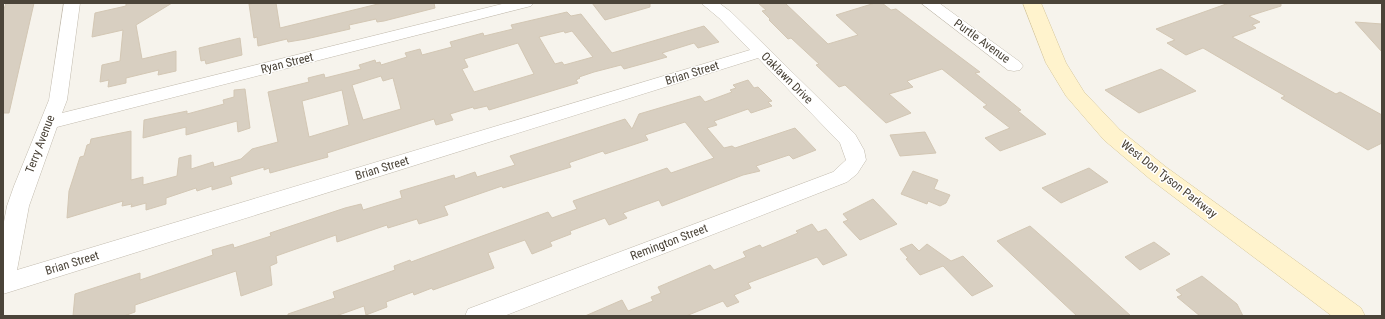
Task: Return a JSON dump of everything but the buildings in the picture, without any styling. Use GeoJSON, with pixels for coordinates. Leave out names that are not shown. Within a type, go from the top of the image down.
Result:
{"type":"FeatureCollection","features":[{"type":"Feature","properties":{"kind":"main road","name":"West Don Tyson Parkway"},"geometry":{"type":"LineString","coordinates":[[1032,3],[1056,63],[1076,96],[1112,134],[1158,173],[1352,316]]}},
{"type":"Feature","properties":{"kind":"street","name":"Terry Avenue"},"geometry":{"type":"LineString","coordinates":[[3,284],[18,206],[48,123],[58,100],[72,3]]}},
{"type":"Feature","properties":{"kind":"street","name":"Ryan Street"},"geometry":{"type":"LineString","coordinates":[[48,123],[525,3]]}},
{"type":"Feature","properties":{"kind":"street","name":"Oaklawn Drive"},"geometry":{"type":"LineString","coordinates":[[709,3],[725,15],[848,139],[854,150],[856,160]]}},
{"type":"Feature","properties":{"kind":"street","name":"Purtle Avenue"},"geometry":{"type":"LineString","coordinates":[[929,3],[1014,66]]}},
{"type":"Feature","properties":{"kind":"street","name":"Brian Street"},"geometry":{"type":"LineString","coordinates":[[3,284],[761,52]]}},
{"type":"Feature","properties":{"kind":"street","name":"Remington Street"},"geometry":{"type":"LineString","coordinates":[[476,316],[840,177],[850,169],[856,160]]}}]}
